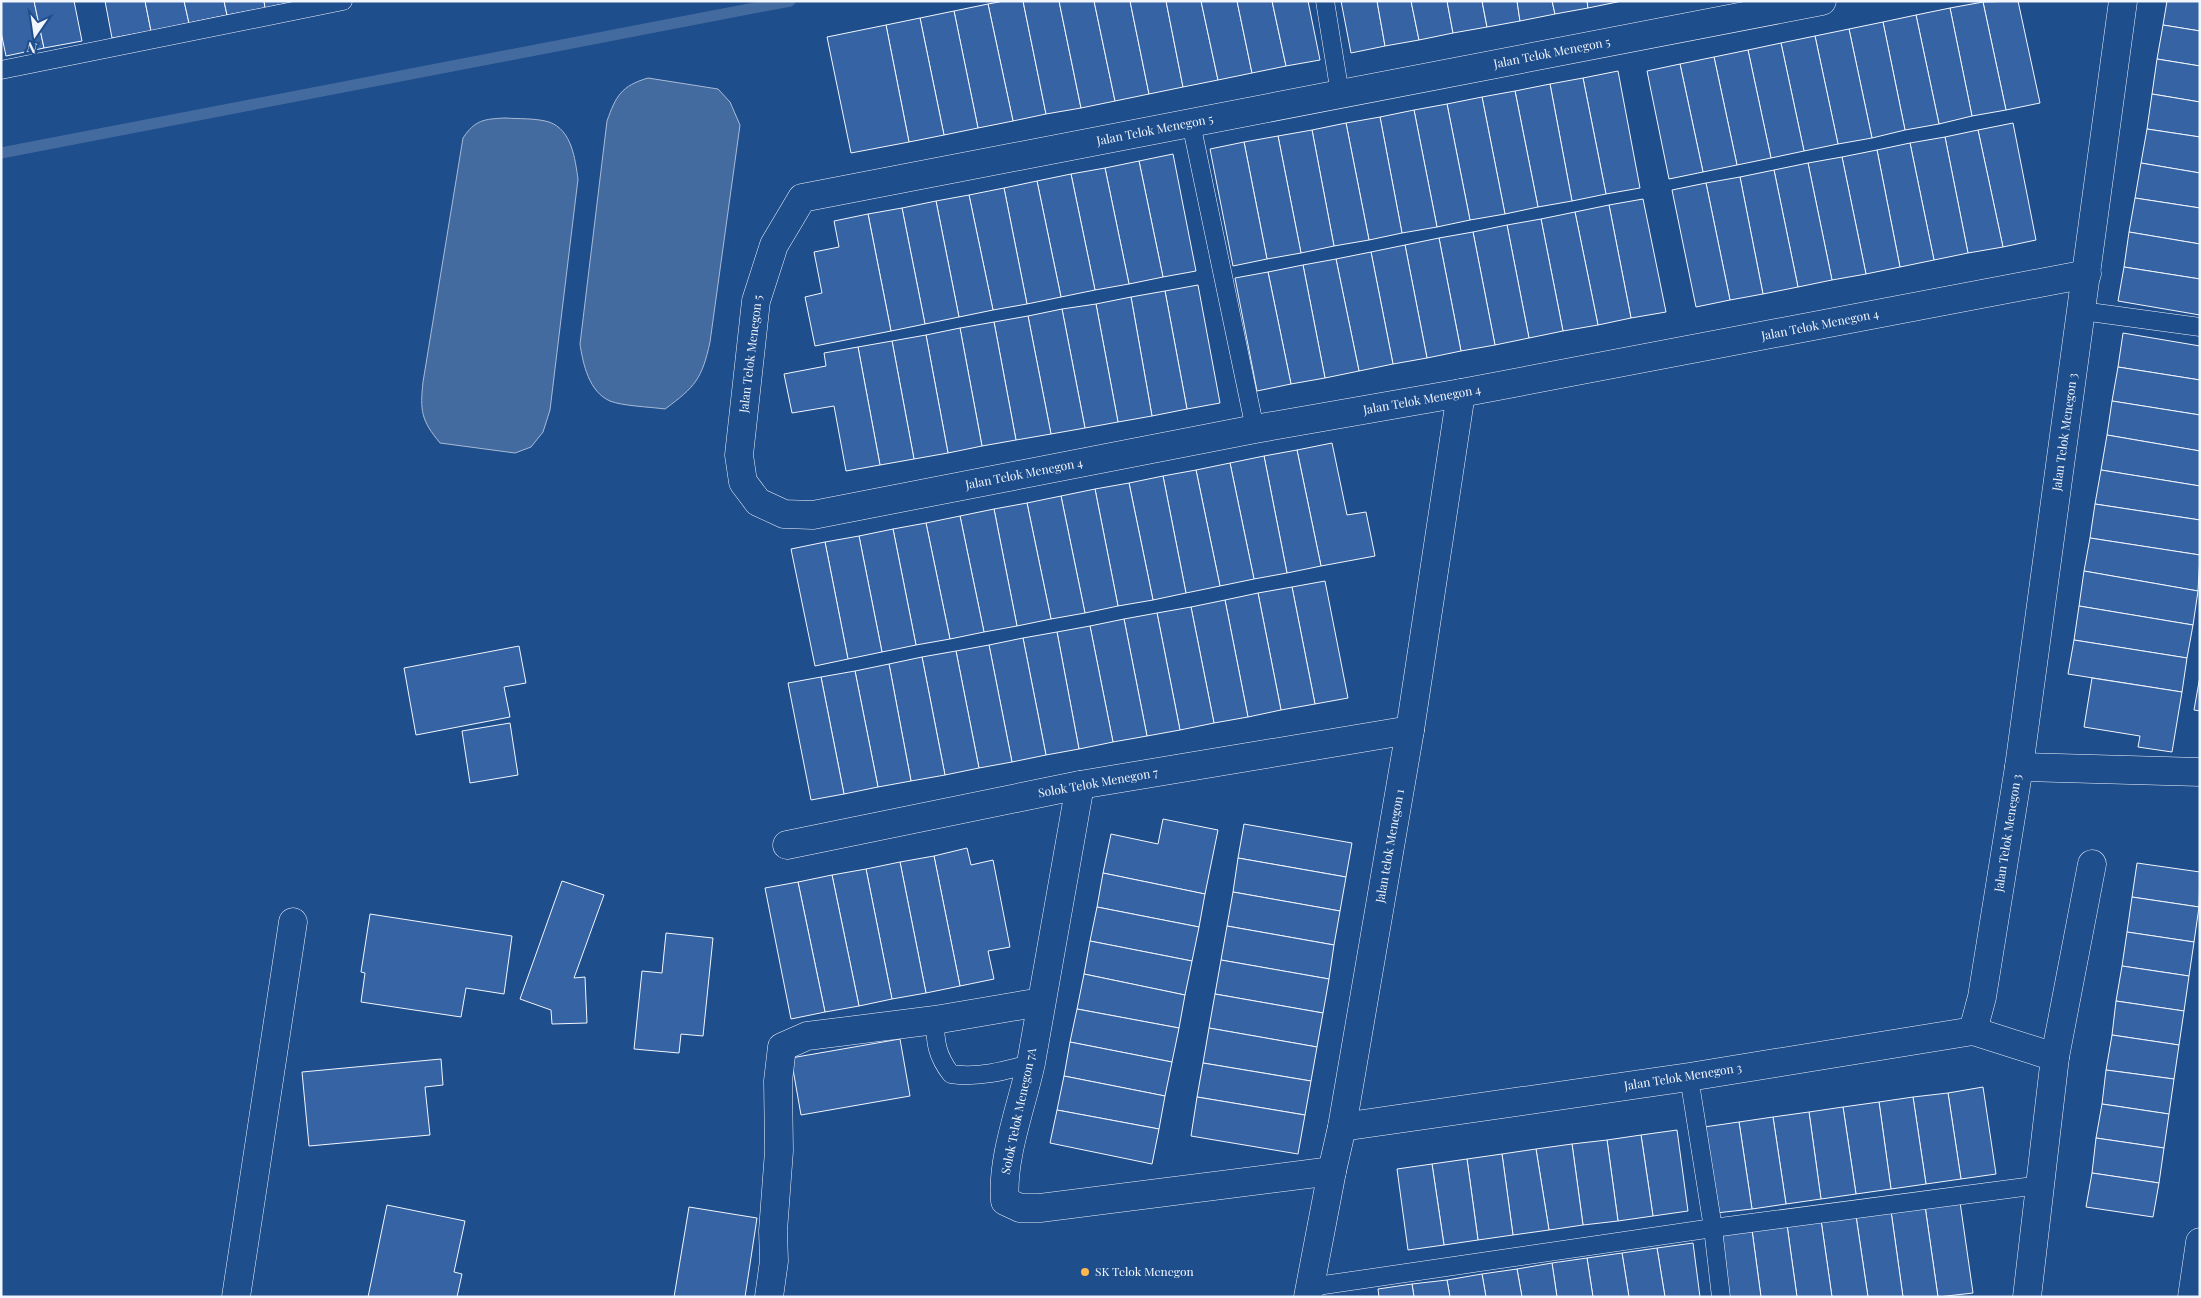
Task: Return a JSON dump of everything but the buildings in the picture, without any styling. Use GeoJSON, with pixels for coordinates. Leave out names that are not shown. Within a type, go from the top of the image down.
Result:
{"type":"FeatureCollection","features":[{"type":"Feature","properties":{"kind":"street","name":"Jalan Telok Menegon 5"},"geometry":{"type":"LineString","coordinates":[[758,502],[743,482],[739,455],[756,301],[774,245],[802,198],[1822,1]]}},
{"type":"Feature","properties":{"kind":"street","name":"Jalan Telok Menegon 3"},"geometry":{"type":"LineString","coordinates":[[1342,1127],[1689,1077],[1973,1031],[1982,997],[2019,767],[2123,1]]}},
{"type":"Feature","properties":{"kind":"street","name":"Jalan Telok Menegon 4"},"geometry":{"type":"LineString","coordinates":[[758,502],[784,514],[813,516],[1255,429],[1461,393],[2087,274]]}},
{"type":"Feature","properties":{"kind":"street","name":"Jalan telok Menegon 1"},"geometry":{"type":"LineString","coordinates":[[1309,1292],[1342,1127],[1410,730],[1461,393]]}},
{"type":"Feature","properties":{"kind":"street","name":"Solok Telok Menegon 7"},"geometry":{"type":"LineString","coordinates":[[787,844],[1080,785],[1410,730]]}},
{"type":"Feature","properties":{"kind":"street"},"geometry":{"type":"LineString","coordinates":[[2019,767],[2200,772]]}},
{"type":"Feature","properties":{"kind":"street","name":"Solok Telok Menegon 7A"},"geometry":{"type":"LineString","coordinates":[[1080,785],[1030,1064],[1004,1186],[1005,1201],[1020,1208],[1040,1208],[1332,1171]]}},
{"type":"Feature","properties":{"kind":"street"},"geometry":{"type":"LineString","coordinates":[[2027,1297],[2055,1057],[2092,864]]}},
{"type":"Feature","properties":{"kind":"street"},"geometry":{"type":"LineString","coordinates":[[236,1297],[293,922]]}},
{"type":"Feature","properties":{"kind":"street"},"geometry":{"type":"LineString","coordinates":[[769,1297],[774,1261],[773,1231],[779,1151],[778,1081],[782,1047],[807,1036],[935,1020],[1041,1002]]}},
{"type":"Feature","properties":{"kind":"street"},"geometry":{"type":"LineString","coordinates":[[1973,1031],[2055,1057]]}},
{"type":"Feature","properties":{"kind":"street"},"geometry":{"type":"LineString","coordinates":[[2192,1297],[2200,1242]]}},
{"type":"Feature","properties":{"kind":"lane"},"geometry":{"type":"LineString","coordinates":[[1,70],[343,1]]}},
{"type":"Feature","properties":{"kind":"lane"},"geometry":{"type":"LineString","coordinates":[[1325,1],[1340,94]]}},
{"type":"Feature","properties":{"kind":"lane"},"geometry":{"type":"LineString","coordinates":[[1191,123],[1255,429]]}},
{"type":"Feature","properties":{"kind":"lane"},"geometry":{"type":"LineString","coordinates":[[2082,311],[2200,326]]}},
{"type":"Feature","properties":{"kind":"lane"},"geometry":{"type":"LineString","coordinates":[[935,1020],[935,1034],[940,1059],[951,1074],[969,1076],[1001,1072],[1030,1064]]}},
{"type":"Feature","properties":{"kind":"lane"},"geometry":{"type":"LineString","coordinates":[[1689,1077],[1713,1228],[1721,1297]]}},
{"type":"Feature","properties":{"kind":"lane"},"geometry":{"type":"LineString","coordinates":[[1309,1292],[1713,1228],[2040,1185]]}},
{"type":"Feature","properties":{"kind":"water"},"geometry":{"type":"Polygon","coordinates":[[[648,78],[718,89],[730,102],[740,125],[707,355],[696,381],[684,394],[665,409],[622,404],[603,397],[588,377],[580,344],[607,121],[613,105],[621,93],[631,85],[648,78]]]}},
{"type":"Feature","properties":{"kind":"water"},"geometry":{"type":"Polygon","coordinates":[[[505,118],[549,122],[563,131],[571,146],[578,179],[550,410],[543,432],[531,447],[515,453],[440,443],[425,421],[422,408],[423,382],[463,138],[476,124],[491,119],[505,118]]]}},
{"type":"Feature","properties":{"kind":"waterway"},"geometry":{"type":"LineString","coordinates":[[1,153],[790,1]]}},
{"type":"Feature","properties":{"kind":"place","name":"SK Telok Menegon"},"geometry":{"type":"Point","coordinates":[1085,1272]}}]}
